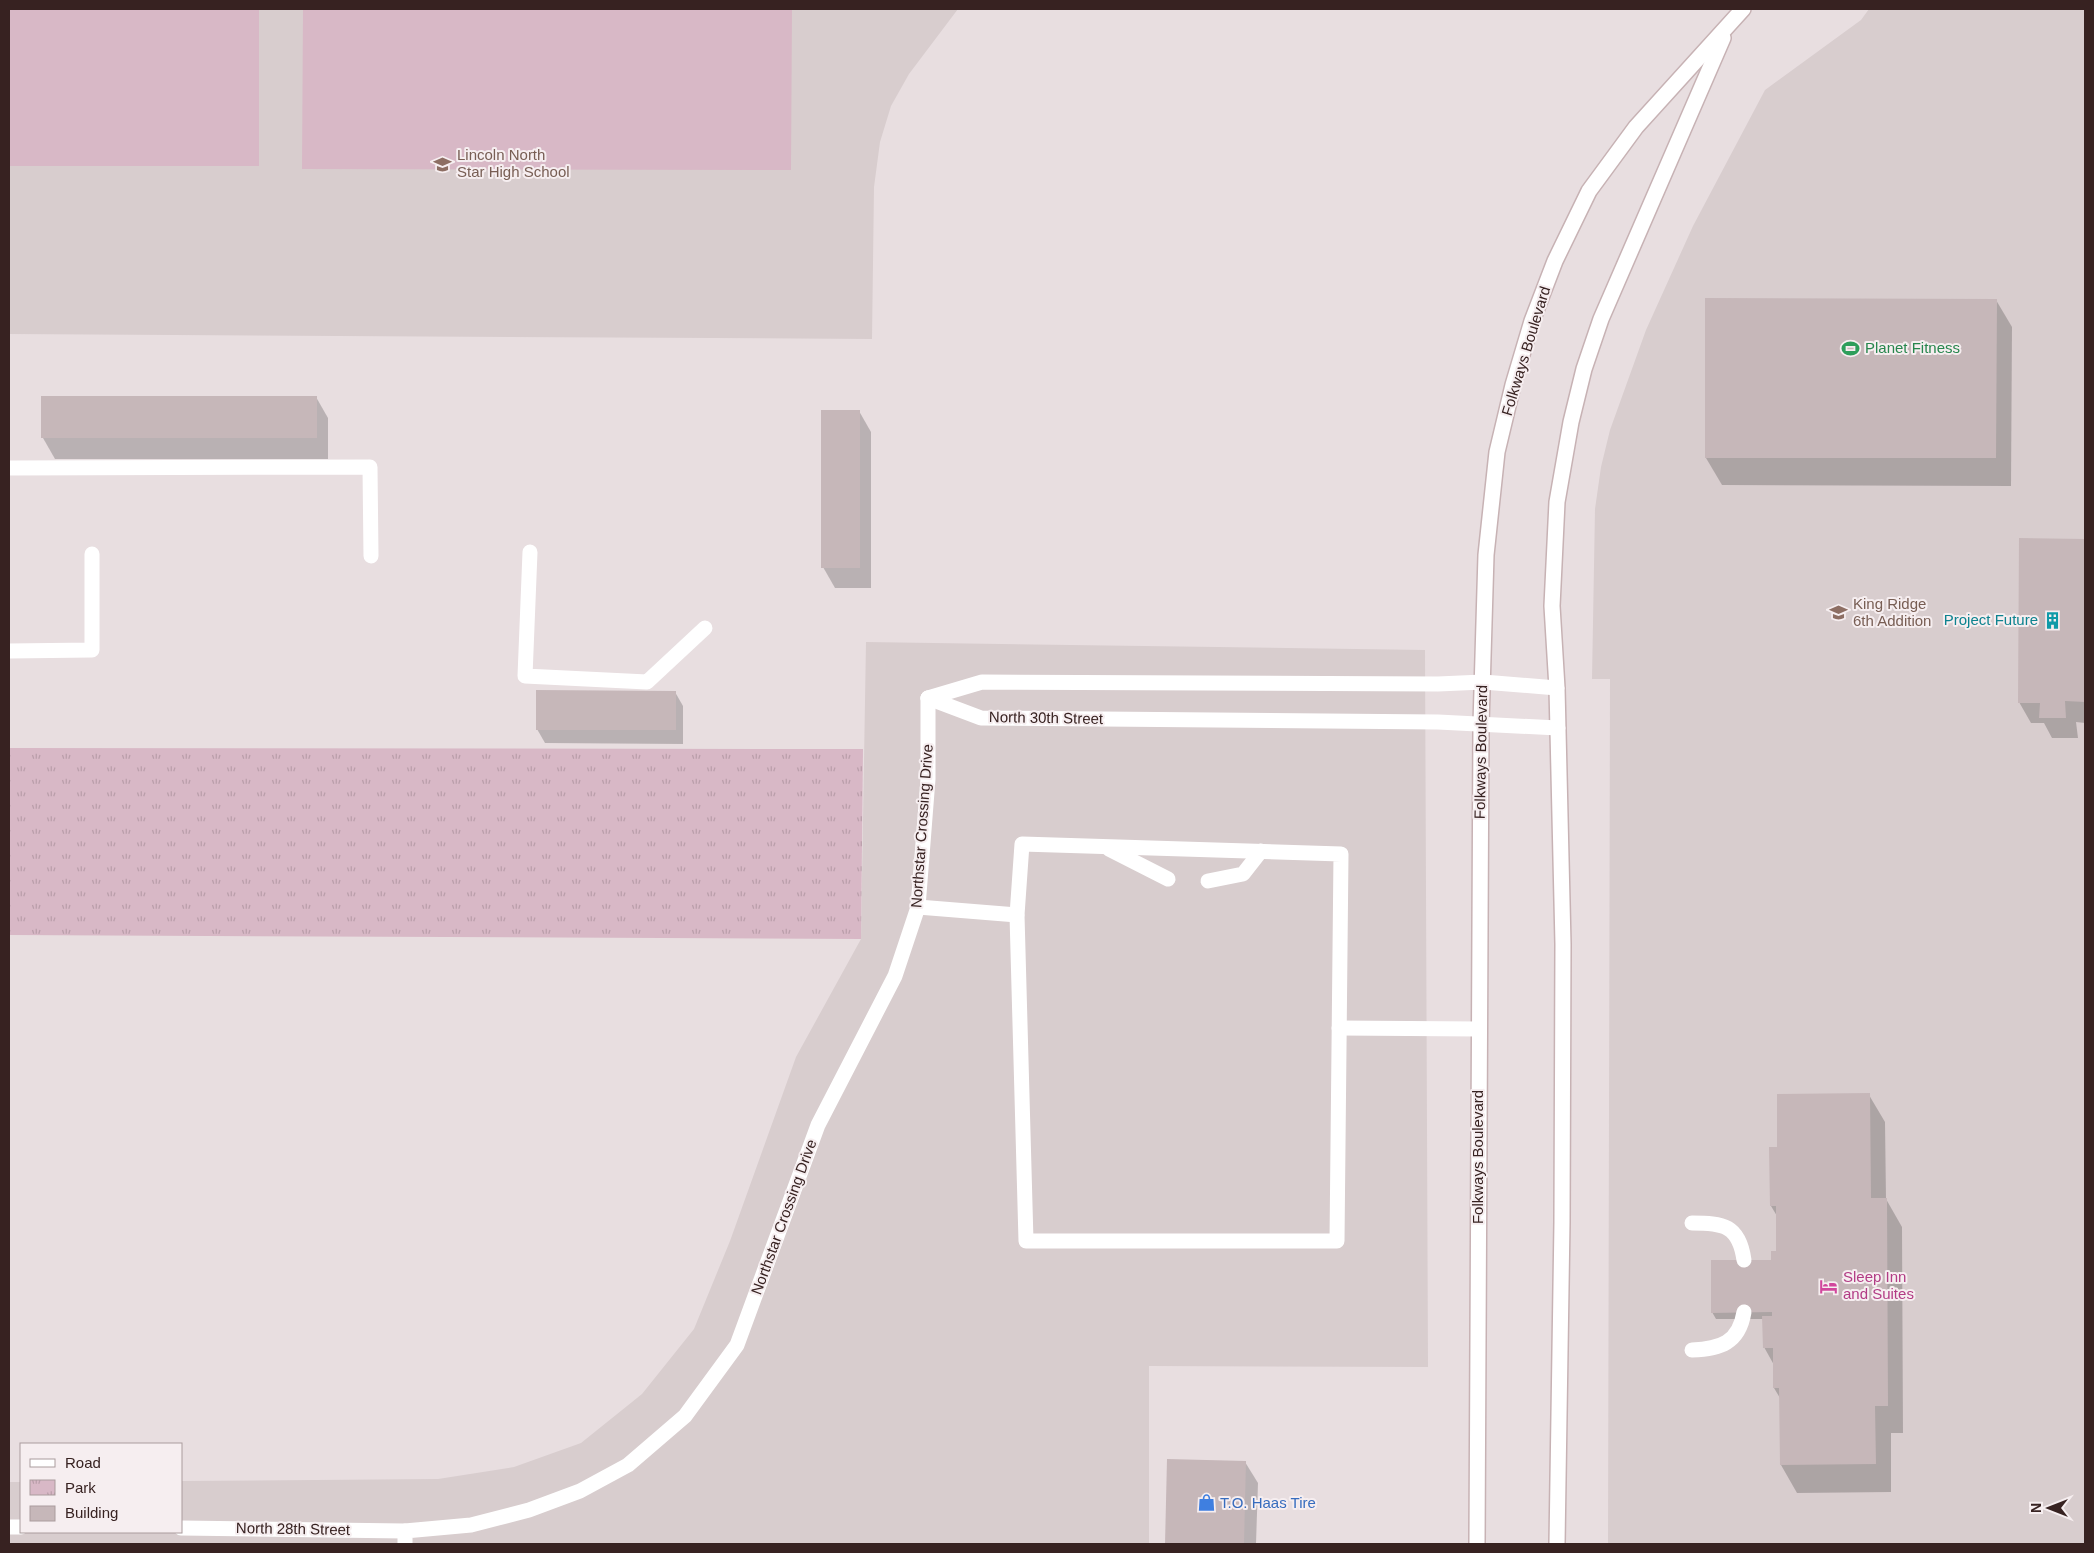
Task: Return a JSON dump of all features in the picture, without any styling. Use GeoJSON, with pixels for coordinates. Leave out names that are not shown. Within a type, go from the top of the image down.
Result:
{"type":"FeatureCollection","features":[{"type":"Feature","properties":{"kind":"street","name":"Folkways Boulevard"},"geometry":{"type":"LineString","coordinates":[[1477,1544],[1478,1029],[1481,724],[1486,555],[1493,481],[1513,385],[1532,321],[1555,260],[1590,191],[1602,171],[1636,127],[1728,28],[1743,9]]}},
{"type":"Feature","properties":{"kind":"street","name":"Folkways Boulevard"},"geometry":{"type":"LineString","coordinates":[[1556,1544],[1562,1212],[1563,974],[1557,688],[1552,606],[1555,528],[1564,460],[1584,369],[1601,319],[1625,260],[1728,28]]}},
{"type":"Feature","properties":{"kind":"street"},"geometry":{"type":"LineString","coordinates":[[9,468],[370,467],[371,556]]}},
{"type":"Feature","properties":{"kind":"street"},"geometry":{"type":"LineString","coordinates":[[530,552],[525,676],[647,682],[705,628]]}},
{"type":"Feature","properties":{"kind":"street"},"geometry":{"type":"LineString","coordinates":[[9,651],[92,650],[92,554]]}},
{"type":"Feature","properties":{"kind":"street"},"geometry":{"type":"LineString","coordinates":[[928,698],[982,682],[1438,684],[1482,682],[1557,688]]}},
{"type":"Feature","properties":{"kind":"street","name":"North 30th Street"},"geometry":{"type":"LineString","coordinates":[[928,698],[981,718],[1481,724],[1558,728]]}},
{"type":"Feature","properties":{"kind":"street","name":"Northstar Crossing Drive"},"geometry":{"type":"LineString","coordinates":[[405,1538],[530,1510],[580,1491],[628,1465],[686,1416],[738,1345],[818,1125],[895,976],[918,907],[928,780],[928,698]]}},
{"type":"Feature","properties":{"kind":"street"},"geometry":{"type":"LineString","coordinates":[[1022,844],[1103,846],[1341,854],[1337,1241],[1026,1241],[1017,915],[1022,844]]}},
{"type":"Feature","properties":{"kind":"street"},"geometry":{"type":"LineString","coordinates":[[1103,846],[1168,879]]}},
{"type":"Feature","properties":{"kind":"street"},"geometry":{"type":"LineString","coordinates":[[1208,881],[1243,874],[1261,851]]}},
{"type":"Feature","properties":{"kind":"street"},"geometry":{"type":"LineString","coordinates":[[918,907],[1017,915]]}},
{"type":"Feature","properties":{"kind":"street"},"geometry":{"type":"LineString","coordinates":[[1339,1028],[1478,1029]]}},
{"type":"Feature","properties":{"kind":"street"},"geometry":{"type":"LineString","coordinates":[[1692,1223],[1719,1224],[1729,1228],[1739,1242],[1744,1260]]}},
{"type":"Feature","properties":{"kind":"street"},"geometry":{"type":"LineString","coordinates":[[1692,1350],[1714,1349],[1723,1346],[1740,1328],[1744,1312]]}},
{"type":"Feature","properties":{"kind":"street","name":"North 28th Street"},"geometry":{"type":"LineString","coordinates":[[182,1528],[405,1538]]}},
{"type":"Feature","properties":{"kind":"shaded area","name":"Lincoln North Star High School"},"geometry":{"type":"Polygon","coordinates":[[[9,9],[958,9],[909,74],[891,106],[880,142],[874,187],[872,339],[9,334],[9,9]]]}},
{"type":"Feature","properties":{"kind":"shaded area"},"geometry":{"type":"Polygon","coordinates":[[[1869,9],[2085,9],[2085,1544],[1608,1544],[1610,679],[1592,679],[1595,509],[1601,467],[1610,430],[1646,330],[1693,226],[1765,90],[1861,20],[1869,9]]]}},
{"type":"Feature","properties":{"kind":"shaded area"},"geometry":{"type":"Polygon","coordinates":[[[866,642],[1425,650],[1428,1367],[1149,1366],[1149,1544],[9,1544],[9,1482],[20,1482],[20,1533],[182,1533],[182,1481],[438,1479],[514,1467],[581,1443],[642,1394],[694,1329],[730,1241],[796,1057],[861,939],[866,642]]]}},
{"type":"Feature","properties":{"kind":"green space"},"geometry":{"type":"Polygon","coordinates":[[[9,9],[259,9],[259,166],[9,166],[9,9]]]}},
{"type":"Feature","properties":{"kind":"green space"},"geometry":{"type":"Polygon","coordinates":[[[303,9],[792,9],[791,170],[302,169],[303,9]]]}},
{"type":"Feature","properties":{"kind":"green space"},"geometry":{"type":"Polygon","coordinates":[[[9,748],[863,749],[861,939],[9,935],[9,748]]]}},
{"type":"Feature","properties":{"kind":"building","name":"Planet Fitness"},"geometry":{"type":"Polygon","coordinates":[[[1705,298],[1997,299],[1996,458],[1705,458],[1705,298]]]}},
{"type":"Feature","properties":{"kind":"building"},"geometry":{"type":"Polygon","coordinates":[[[41,396],[317,396],[317,438],[41,438],[41,396]]]}},
{"type":"Feature","properties":{"kind":"building"},"geometry":{"type":"Polygon","coordinates":[[[821,410],[860,410],[860,568],[821,568],[821,410]]]}},
{"type":"Feature","properties":{"kind":"building","name":"Project Future"},"geometry":{"type":"Polygon","coordinates":[[[2019,538],[2085,539],[2085,702],[2065,701],[2066,718],[2039,718],[2040,703],[2018,703],[2019,538]]]}},
{"type":"Feature","properties":{"kind":"building"},"geometry":{"type":"Polygon","coordinates":[[[536,690],[676,691],[676,730],[536,730],[536,690]]]}},
{"type":"Feature","properties":{"kind":"building","name":"Sleep Inn and Suites"},"geometry":{"type":"Polygon","coordinates":[[[1870,1093],[1871,1198],[1887,1198],[1888,1406],[1875,1406],[1876,1464],[1780,1465],[1779,1388],[1773,1388],[1773,1348],[1763,1348],[1762,1316],[1772,1316],[1772,1312],[1711,1313],[1711,1260],[1771,1260],[1771,1251],[1776,1251],[1776,1206],[1770,1206],[1769,1147],[1777,1147],[1777,1094],[1870,1093]]]}},
{"type":"Feature","properties":{"kind":"building","name":"T.O. Haas Tire"},"geometry":{"type":"Polygon","coordinates":[[[1167,1459],[1246,1461],[1244,1544],[1165,1544],[1167,1459]]]}},
{"type":"Feature","properties":{"kind":"place","name":"Lincoln North Star High School"},"geometry":{"type":"Point","coordinates":[443,164]}},
{"type":"Feature","properties":{"kind":"place","name":"Planet Fitness"},"geometry":{"type":"Point","coordinates":[1851,348]}},
{"type":"Feature","properties":{"kind":"place","name":"King Ridge 6th Addition"},"geometry":{"type":"Point","coordinates":[1839,613]}},
{"type":"Feature","properties":{"kind":"place","name":"Project Future"},"geometry":{"type":"Point","coordinates":[2052,620]}},
{"type":"Feature","properties":{"kind":"place","name":"Sleep Inn and Suites"},"geometry":{"type":"Point","coordinates":[1829,1286]}},
{"type":"Feature","properties":{"kind":"place","name":"T.O. Haas Tire"},"geometry":{"type":"Point","coordinates":[1206,1503]}}]}
